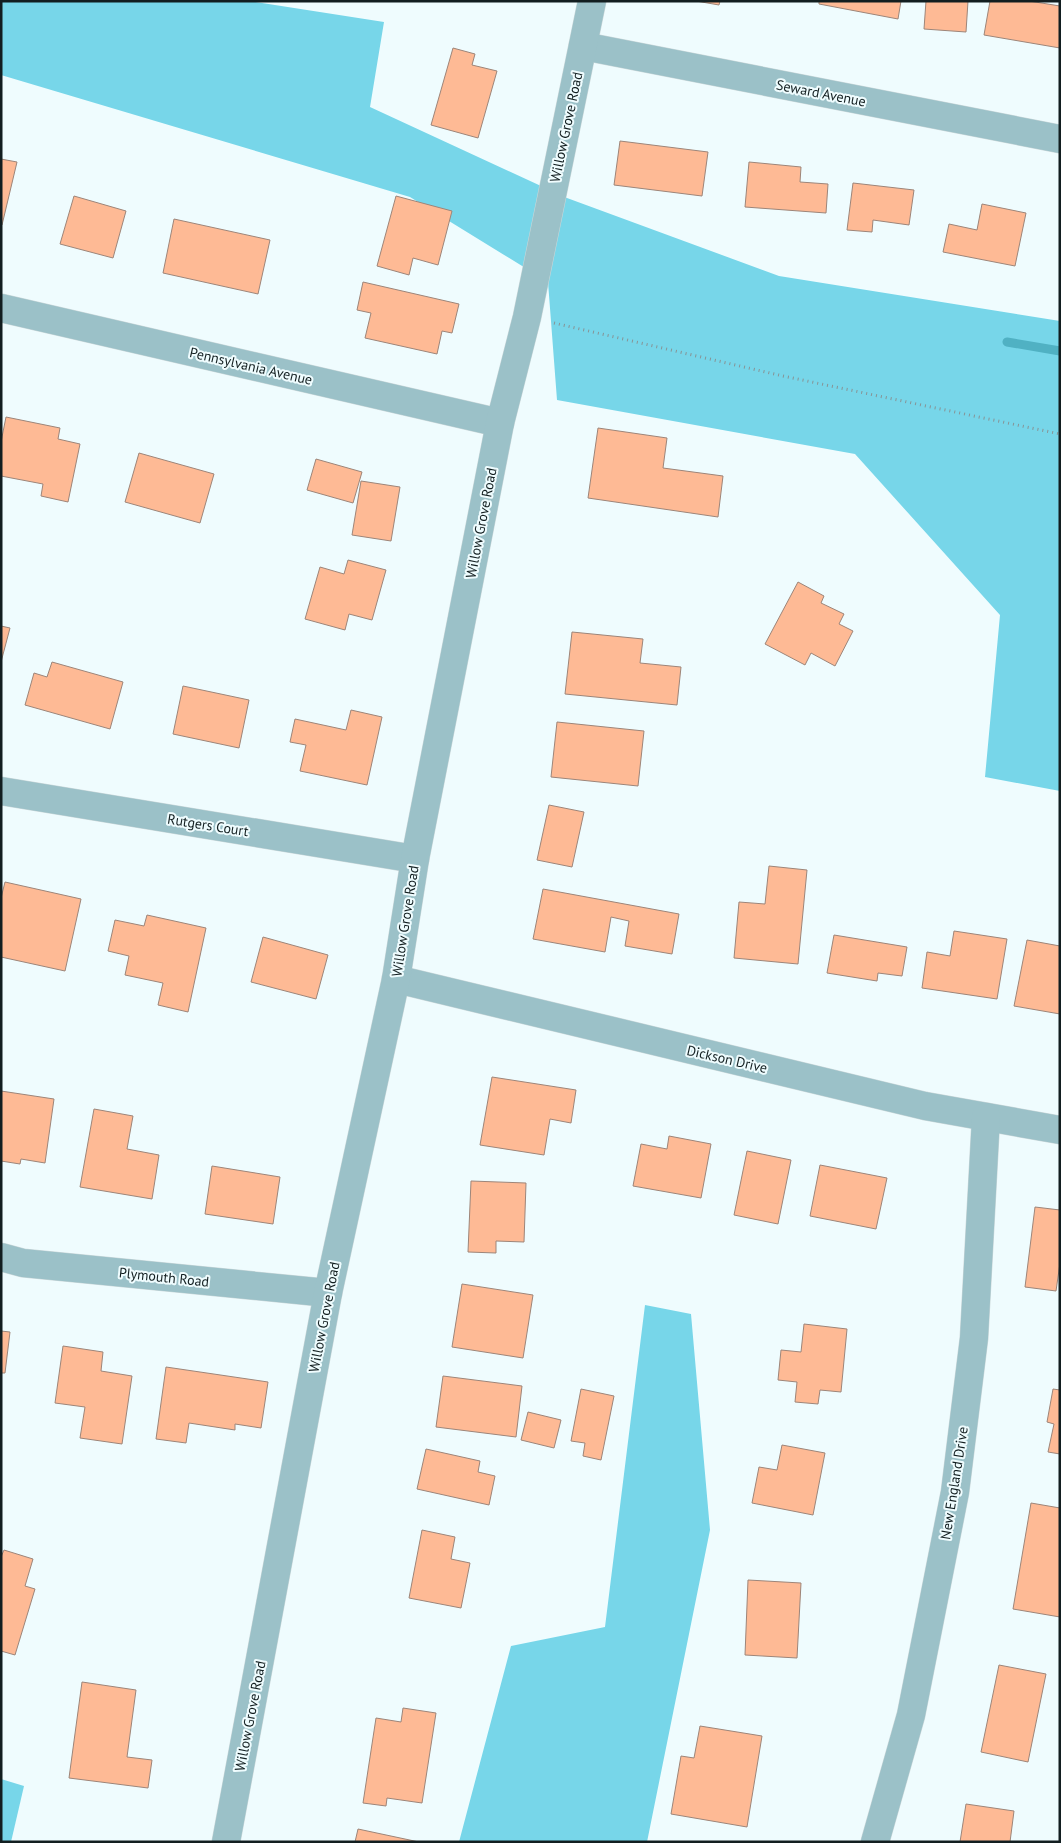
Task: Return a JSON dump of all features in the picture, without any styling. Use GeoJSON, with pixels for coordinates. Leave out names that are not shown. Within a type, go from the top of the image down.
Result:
{"type":"FeatureCollection","features":[{"type":"Feature","properties":{"kind":"street","name":"Willow Grove Road"},"geometry":{"type":"LineString","coordinates":[[226,1842],[328,1294],[396,980],[415,859],[500,423],[526,317],[592,1]]}},
{"type":"Feature","properties":{"kind":"street","name":"Seward Avenue"},"geometry":{"type":"LineString","coordinates":[[583,46],[1060,139]]}},
{"type":"Feature","properties":{"kind":"street","name":"Pennsylvania Avenue"},"geometry":{"type":"LineString","coordinates":[[1,308],[500,423]]}},
{"type":"Feature","properties":{"kind":"street","name":"Rutgers Court"},"geometry":{"type":"LineString","coordinates":[[1,791],[415,859]]}},
{"type":"Feature","properties":{"kind":"street","name":"Dickson Drive"},"geometry":{"type":"LineString","coordinates":[[396,980],[925,1106],[1060,1130]]}},
{"type":"Feature","properties":{"kind":"street","name":"New England Drive"},"geometry":{"type":"LineString","coordinates":[[875,1842],[911,1715],[955,1492],[974,1338],[986,1117]]}},
{"type":"Feature","properties":{"kind":"street","name":"Plymouth Road"},"geometry":{"type":"LineString","coordinates":[[1,1257],[23,1263],[328,1294]]}},
{"type":"Feature","properties":{"kind":"path"},"geometry":{"type":"LineString","coordinates":[[526,317],[783,376],[1060,434]]}},
{"type":"Feature","properties":{"kind":"shaded area"},"geometry":{"type":"Polygon","coordinates":[[[1,1],[249,1],[384,22],[370,107],[567,198],[779,276],[1060,321],[1060,791],[985,777],[1000,615],[855,454],[557,400],[548,282],[410,197],[1,75],[1,1]]]}},
{"type":"Feature","properties":{"kind":"shaded area"},"geometry":{"type":"Polygon","coordinates":[[[645,1305],[691,1314],[710,1530],[647,1842],[459,1842],[511,1646],[605,1627],[645,1305]]]}},
{"type":"Feature","properties":{"kind":"shaded area"},"geometry":{"type":"Polygon","coordinates":[[[1,1779],[24,1786],[11,1842],[1,1842],[1,1779]]]}},
{"type":"Feature","properties":{"kind":"building"},"geometry":{"type":"Polygon","coordinates":[[[696,1],[720,1],[719,5],[696,1]]]}},
{"type":"Feature","properties":{"kind":"building"},"geometry":{"type":"Polygon","coordinates":[[[819,1],[901,1],[898,19],[819,4],[819,1]]]}},
{"type":"Feature","properties":{"kind":"building"},"geometry":{"type":"Polygon","coordinates":[[[926,1],[968,1],[966,32],[924,29],[926,1]]]}},
{"type":"Feature","properties":{"kind":"building"},"geometry":{"type":"Polygon","coordinates":[[[990,1],[1029,1],[1060,6],[1060,48],[984,35],[990,1]]]}},
{"type":"Feature","properties":{"kind":"building"},"geometry":{"type":"Polygon","coordinates":[[[453,48],[475,54],[472,65],[497,71],[478,138],[431,125],[453,48]]]}},
{"type":"Feature","properties":{"kind":"building"},"geometry":{"type":"Polygon","coordinates":[[[620,141],[708,152],[702,196],[614,185],[620,141]]]}},
{"type":"Feature","properties":{"kind":"building"},"geometry":{"type":"Polygon","coordinates":[[[1,159],[17,162],[2,225],[1,225],[1,159]]]}},
{"type":"Feature","properties":{"kind":"building"},"geometry":{"type":"Polygon","coordinates":[[[749,162],[801,167],[800,182],[828,184],[826,213],[745,207],[749,162]]]}},
{"type":"Feature","properties":{"kind":"building"},"geometry":{"type":"Polygon","coordinates":[[[853,183],[914,190],[909,225],[873,220],[872,232],[847,230],[853,183]]]}},
{"type":"Feature","properties":{"kind":"building"},"geometry":{"type":"Polygon","coordinates":[[[74,196],[126,211],[113,258],[60,244],[74,196]]]}},
{"type":"Feature","properties":{"kind":"building"},"geometry":{"type":"Polygon","coordinates":[[[396,196],[452,211],[438,265],[413,258],[409,275],[377,266],[396,196]]]}},
{"type":"Feature","properties":{"kind":"building"},"geometry":{"type":"Polygon","coordinates":[[[982,204],[1026,213],[1015,266],[943,252],[949,224],[977,230],[982,204]]]}},
{"type":"Feature","properties":{"kind":"building"},"geometry":{"type":"Polygon","coordinates":[[[174,219],[270,240],[258,294],[163,273],[174,219]]]}},
{"type":"Feature","properties":{"kind":"building"},"geometry":{"type":"Polygon","coordinates":[[[363,282],[459,304],[452,333],[442,331],[437,354],[365,338],[371,313],[357,310],[363,282]]]}},
{"type":"Feature","properties":{"kind":"building"},"geometry":{"type":"Polygon","coordinates":[[[6,417],[60,428],[58,439],[80,444],[68,502],[41,496],[43,484],[1,476],[1,442],[6,417]]]}},
{"type":"Feature","properties":{"kind":"building"},"geometry":{"type":"Polygon","coordinates":[[[598,428],[667,438],[663,468],[723,476],[718,517],[588,498],[598,428]]]}},
{"type":"Feature","properties":{"kind":"building"},"geometry":{"type":"Polygon","coordinates":[[[139,453],[214,474],[200,523],[125,502],[139,453]]]}},
{"type":"Feature","properties":{"kind":"building"},"geometry":{"type":"Polygon","coordinates":[[[316,459],[362,472],[353,503],[307,490],[316,459]]]}},
{"type":"Feature","properties":{"kind":"building"},"geometry":{"type":"Polygon","coordinates":[[[361,481],[400,487],[391,541],[352,535],[361,481]]]}},
{"type":"Feature","properties":{"kind":"building"},"geometry":{"type":"Polygon","coordinates":[[[348,560],[386,570],[372,620],[349,614],[345,630],[305,619],[320,567],[344,574],[348,560]]]}},
{"type":"Feature","properties":{"kind":"building"},"geometry":{"type":"Polygon","coordinates":[[[798,582],[824,596],[821,603],[844,614],[839,624],[853,631],[835,666],[811,653],[805,665],[765,644],[798,582]]]}},
{"type":"Feature","properties":{"kind":"building"},"geometry":{"type":"Polygon","coordinates":[[[1,626],[10,628],[1,662],[1,626]]]}},
{"type":"Feature","properties":{"kind":"building"},"geometry":{"type":"Polygon","coordinates":[[[572,632],[643,639],[640,663],[681,667],[677,705],[565,694],[572,632]]]}},
{"type":"Feature","properties":{"kind":"building"},"geometry":{"type":"Polygon","coordinates":[[[52,662],[123,682],[110,729],[25,705],[34,673],[47,677],[52,662]]]}},
{"type":"Feature","properties":{"kind":"building"},"geometry":{"type":"Polygon","coordinates":[[[183,686],[249,700],[239,748],[173,734],[183,686]]]}},
{"type":"Feature","properties":{"kind":"building"},"geometry":{"type":"Polygon","coordinates":[[[351,710],[382,717],[367,785],[300,771],[306,745],[290,742],[295,719],[346,730],[351,710]]]}},
{"type":"Feature","properties":{"kind":"building"},"geometry":{"type":"Polygon","coordinates":[[[557,722],[644,731],[638,786],[551,777],[557,722]]]}},
{"type":"Feature","properties":{"kind":"building"},"geometry":{"type":"Polygon","coordinates":[[[549,805],[584,812],[572,867],[537,860],[549,805]]]}},
{"type":"Feature","properties":{"kind":"building"},"geometry":{"type":"Polygon","coordinates":[[[769,866],[807,870],[798,964],[734,958],[739,902],[765,904],[769,866]]]}},
{"type":"Feature","properties":{"kind":"building"},"geometry":{"type":"Polygon","coordinates":[[[5,882],[81,899],[65,971],[1,957],[1,898],[5,882]]]}},
{"type":"Feature","properties":{"kind":"building"},"geometry":{"type":"Polygon","coordinates":[[[543,889],[679,914],[672,954],[625,946],[629,921],[611,917],[605,952],[533,939],[543,889]]]}},
{"type":"Feature","properties":{"kind":"building"},"geometry":{"type":"Polygon","coordinates":[[[147,915],[206,928],[188,1012],[158,1005],[163,983],[125,975],[129,956],[108,951],[115,920],[144,926],[147,915]]]}},
{"type":"Feature","properties":{"kind":"building"},"geometry":{"type":"Polygon","coordinates":[[[954,931],[1007,939],[997,999],[922,988],[927,952],[950,956],[954,931]]]}},
{"type":"Feature","properties":{"kind":"building"},"geometry":{"type":"Polygon","coordinates":[[[834,935],[907,947],[902,976],[878,973],[877,981],[827,973],[834,935]]]}},
{"type":"Feature","properties":{"kind":"building"},"geometry":{"type":"Polygon","coordinates":[[[263,937],[328,955],[316,999],[251,982],[263,937]]]}},
{"type":"Feature","properties":{"kind":"building"},"geometry":{"type":"Polygon","coordinates":[[[1027,940],[1060,946],[1060,1014],[1014,1006],[1027,940]]]}},
{"type":"Feature","properties":{"kind":"building"},"geometry":{"type":"Polygon","coordinates":[[[492,1077],[576,1090],[571,1123],[550,1119],[544,1155],[480,1145],[492,1077]]]}},
{"type":"Feature","properties":{"kind":"building"},"geometry":{"type":"Polygon","coordinates":[[[1,1091],[54,1099],[45,1163],[21,1159],[20,1164],[1,1161],[1,1091]]]}},
{"type":"Feature","properties":{"kind":"building"},"geometry":{"type":"Polygon","coordinates":[[[94,1109],[133,1116],[127,1149],[159,1155],[152,1199],[80,1187],[94,1109]]]}},
{"type":"Feature","properties":{"kind":"building"},"geometry":{"type":"Polygon","coordinates":[[[669,1136],[711,1144],[701,1198],[633,1186],[641,1144],[667,1149],[669,1136]]]}},
{"type":"Feature","properties":{"kind":"building"},"geometry":{"type":"Polygon","coordinates":[[[747,1151],[791,1160],[778,1224],[734,1215],[747,1151]]]}},
{"type":"Feature","properties":{"kind":"building"},"geometry":{"type":"Polygon","coordinates":[[[820,1165],[887,1178],[876,1229],[810,1216],[820,1165]]]}},
{"type":"Feature","properties":{"kind":"building"},"geometry":{"type":"Polygon","coordinates":[[[212,1166],[280,1177],[273,1224],[205,1214],[212,1166]]]}},
{"type":"Feature","properties":{"kind":"building"},"geometry":{"type":"Polygon","coordinates":[[[471,1181],[526,1183],[524,1242],[496,1241],[496,1253],[468,1252],[471,1181]]]}},
{"type":"Feature","properties":{"kind":"building"},"geometry":{"type":"Polygon","coordinates":[[[1035,1207],[1060,1210],[1060,1263],[1056,1291],[1025,1287],[1035,1207]]]}},
{"type":"Feature","properties":{"kind":"building"},"geometry":{"type":"Polygon","coordinates":[[[462,1284],[533,1295],[523,1358],[452,1347],[462,1284]]]}},
{"type":"Feature","properties":{"kind":"building"},"geometry":{"type":"Polygon","coordinates":[[[804,1324],[847,1329],[841,1392],[820,1390],[818,1404],[795,1402],[797,1382],[778,1380],[781,1350],[801,1352],[804,1324]]]}},
{"type":"Feature","properties":{"kind":"building"},"geometry":{"type":"Polygon","coordinates":[[[1,1331],[10,1332],[5,1373],[1,1373],[1,1331]]]}},
{"type":"Feature","properties":{"kind":"building"},"geometry":{"type":"Polygon","coordinates":[[[63,1346],[103,1352],[101,1371],[132,1376],[122,1444],[80,1438],[85,1407],[55,1403],[63,1346]]]}},
{"type":"Feature","properties":{"kind":"building"},"geometry":{"type":"Polygon","coordinates":[[[166,1367],[268,1382],[261,1428],[235,1424],[235,1430],[189,1423],[186,1443],[156,1439],[166,1367]]]}},
{"type":"Feature","properties":{"kind":"building"},"geometry":{"type":"Polygon","coordinates":[[[443,1376],[522,1386],[516,1437],[436,1427],[443,1376]]]}},
{"type":"Feature","properties":{"kind":"building"},"geometry":{"type":"Polygon","coordinates":[[[581,1389],[614,1396],[601,1460],[583,1456],[585,1443],[571,1441],[581,1389]]]}},
{"type":"Feature","properties":{"kind":"building"},"geometry":{"type":"Polygon","coordinates":[[[1053,1389],[1060,1390],[1060,1454],[1048,1452],[1054,1424],[1047,1422],[1053,1389]]]}},
{"type":"Feature","properties":{"kind":"building"},"geometry":{"type":"Polygon","coordinates":[[[528,1412],[561,1420],[554,1448],[521,1440],[528,1412]]]}},
{"type":"Feature","properties":{"kind":"building"},"geometry":{"type":"Polygon","coordinates":[[[782,1445],[825,1453],[813,1515],[752,1503],[759,1467],[777,1470],[782,1445]]]}},
{"type":"Feature","properties":{"kind":"building"},"geometry":{"type":"Polygon","coordinates":[[[426,1449],[480,1461],[478,1472],[495,1476],[489,1505],[417,1489],[426,1449]]]}},
{"type":"Feature","properties":{"kind":"building"},"geometry":{"type":"Polygon","coordinates":[[[1031,1503],[1060,1508],[1060,1617],[1013,1609],[1031,1503]]]}},
{"type":"Feature","properties":{"kind":"building"},"geometry":{"type":"Polygon","coordinates":[[[422,1530],[455,1537],[451,1559],[470,1563],[461,1608],[409,1598],[422,1530]]]}},
{"type":"Feature","properties":{"kind":"building"},"geometry":{"type":"Polygon","coordinates":[[[4,1550],[33,1559],[25,1586],[35,1589],[15,1655],[1,1651],[1,1557],[4,1550]]]}},
{"type":"Feature","properties":{"kind":"building"},"geometry":{"type":"Polygon","coordinates":[[[748,1580],[801,1583],[797,1658],[745,1655],[748,1580]]]}},
{"type":"Feature","properties":{"kind":"building"},"geometry":{"type":"Polygon","coordinates":[[[999,1665],[1046,1674],[1028,1762],[981,1752],[999,1665]]]}},
{"type":"Feature","properties":{"kind":"building"},"geometry":{"type":"Polygon","coordinates":[[[82,1682],[136,1690],[127,1757],[152,1760],[148,1788],[69,1778],[82,1682]]]}},
{"type":"Feature","properties":{"kind":"building"},"geometry":{"type":"Polygon","coordinates":[[[403,1708],[436,1713],[422,1803],[387,1798],[386,1806],[363,1803],[376,1718],[401,1722],[403,1708]]]}},
{"type":"Feature","properties":{"kind":"building"},"geometry":{"type":"Polygon","coordinates":[[[700,1726],[762,1736],[747,1827],[671,1814],[681,1756],[694,1758],[700,1726]]]}},
{"type":"Feature","properties":{"kind":"building"},"geometry":{"type":"Polygon","coordinates":[[[966,1804],[1014,1811],[1010,1842],[960,1842],[966,1804]]]}},
{"type":"Feature","properties":{"kind":"building"},"geometry":{"type":"Polygon","coordinates":[[[358,1829],[419,1842],[355,1842],[358,1829]]]}},
{"type":"Feature","properties":{"kind":"waterway"},"geometry":{"type":"LineString","coordinates":[[1007,342],[1060,351]]}}]}
